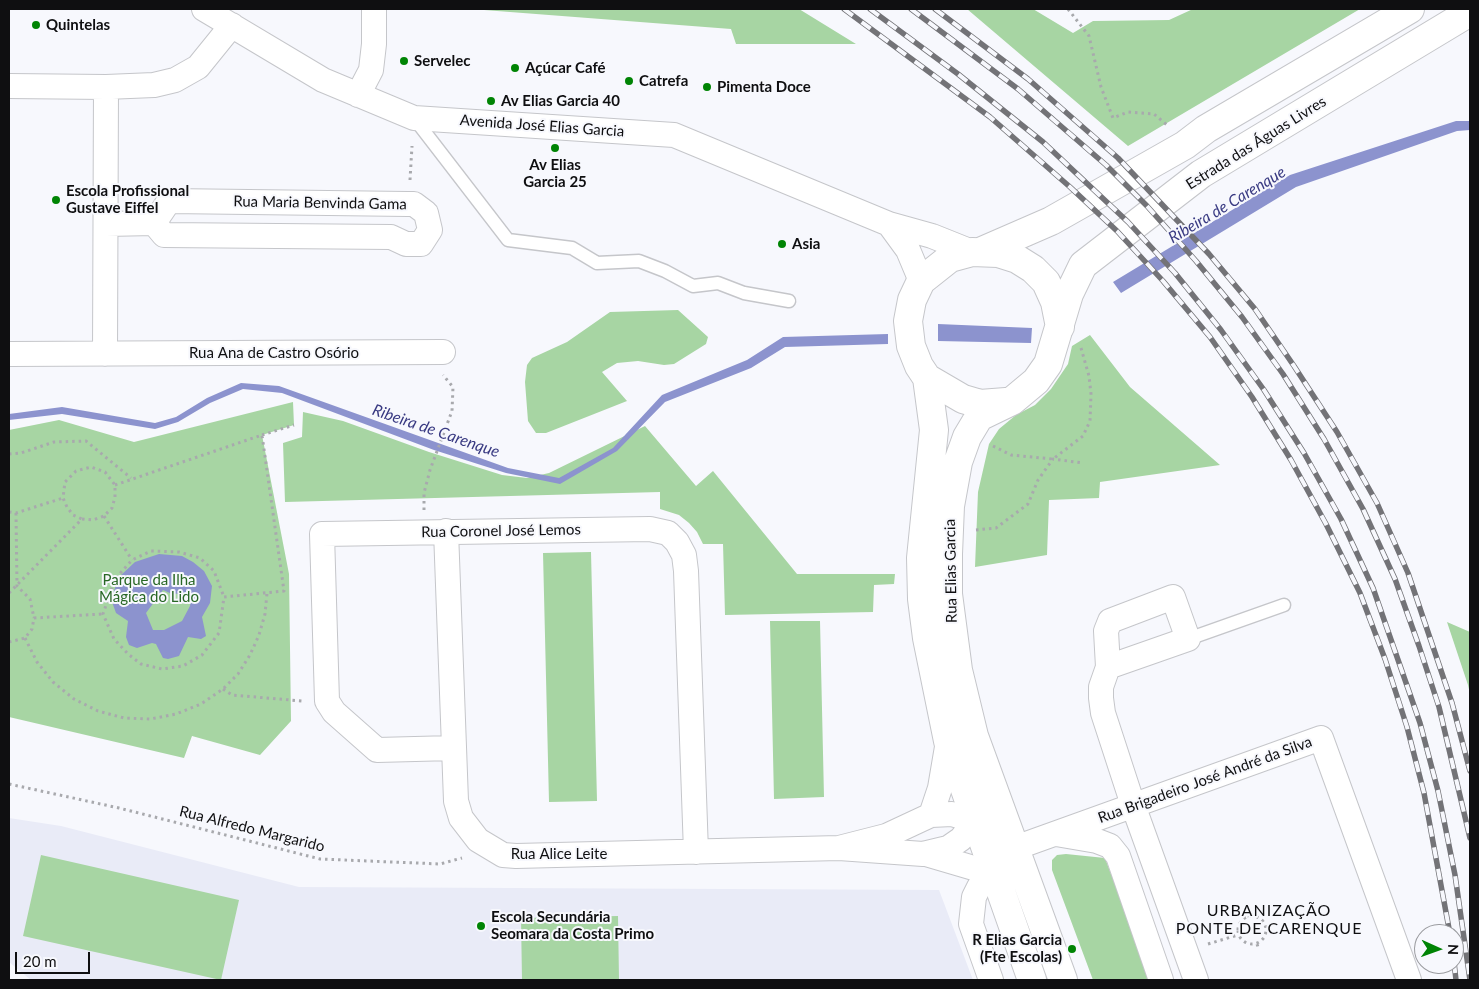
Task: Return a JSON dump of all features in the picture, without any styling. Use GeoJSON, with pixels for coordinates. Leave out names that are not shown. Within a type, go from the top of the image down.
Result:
{"type":"FeatureCollection","features":[{"type":"Feature","properties":{"kind":"street","name":"Avenida José Elias Garcia"},"geometry":{"type":"LineString","coordinates":[[204,9],[323,80],[414,118],[674,135],[889,224],[977,251]]}},
{"type":"Feature","properties":{"kind":"street"},"geometry":{"type":"LineString","coordinates":[[358,94],[370,70],[374,44],[374,9]]}},
{"type":"Feature","properties":{"kind":"street"},"geometry":{"type":"LineString","coordinates":[[977,251],[1017,259],[1033,269],[1046,282],[1069,336],[1036,381],[1012,402],[980,404],[963,399],[927,378],[919,366],[911,346],[908,321],[912,300],[921,281],[950,258],[977,251],[1051,221],[1185,145],[1206,129],[1410,9]]}},
{"type":"Feature","properties":{"kind":"street","name":"Estrada das Águas Livres"},"geometry":{"type":"LineString","coordinates":[[1069,336],[1069,294],[1083,265],[1202,174],[1470,12]]}},
{"type":"Feature","properties":{"kind":"street"},"geometry":{"type":"LineString","coordinates":[[9,86],[106,87],[154,85],[175,80],[198,67],[232,26]]}},
{"type":"Feature","properties":{"kind":"street"},"geometry":{"type":"LineString","coordinates":[[104,354],[106,87]]}},
{"type":"Feature","properties":{"kind":"street","name":"Rua Maria Benvinda Gama"},"geometry":{"type":"LineString","coordinates":[[169,201],[414,204],[426,212],[430,230],[421,244],[406,244],[390,237],[164,235],[154,223],[169,201]]}},
{"type":"Feature","properties":{"kind":"street"},"geometry":{"type":"LineString","coordinates":[[106,224],[154,223]]}},
{"type":"Feature","properties":{"kind":"street"},"geometry":{"type":"LineString","coordinates":[[889,224],[908,250],[921,281]]}},
{"type":"Feature","properties":{"kind":"street","name":"Rua Ana de Castro Osório"},"geometry":{"type":"LineString","coordinates":[[9,354],[443,352]]}},
{"type":"Feature","properties":{"kind":"street","name":"Rua Elias Garcia"},"geometry":{"type":"LineString","coordinates":[[927,378],[934,430],[921,558],[922,599],[927,638],[948,742],[1032,980]]}},
{"type":"Feature","properties":{"kind":"street","name":"Rua Elias Garcia"},"geometry":{"type":"LineString","coordinates":[[1012,402],[979,417],[958,462],[952,498],[948,554],[950,614],[958,670],[974,736],[1063,980]]}},
{"type":"Feature","properties":{"kind":"street","name":"Rua Coronel José Lemos"},"geometry":{"type":"LineString","coordinates":[[453,748],[377,750],[334,712],[327,700],[322,534],[650,529],[668,533],[677,542],[684,555],[686,571],[696,852]]}},
{"type":"Feature","properties":{"kind":"street","name":"Rua Alice Leite"},"geometry":{"type":"LineString","coordinates":[[436,531],[456,801],[461,818],[478,840],[491,849],[503,855],[516,856],[839,848],[923,854],[994,874]]}},
{"type":"Feature","properties":{"kind":"street"},"geometry":{"type":"LineString","coordinates":[[1108,667],[1188,639],[1173,597],[1110,621],[1106,631],[1108,667],[1100,687],[1103,713],[1133,805],[1196,980]]}},
{"type":"Feature","properties":{"kind":"street","name":"Rua Brigadeiro José André da Silva"},"geometry":{"type":"LineString","coordinates":[[1015,848],[1321,738],[1409,980]]}},
{"type":"Feature","properties":{"kind":"street"},"geometry":{"type":"LineString","coordinates":[[931,815],[940,788],[948,742]]}},
{"type":"Feature","properties":{"kind":"street","name":"Rua Alice Leite"},"geometry":{"type":"LineString","coordinates":[[839,848],[886,836],[931,815],[952,814],[975,821],[948,848],[923,854]]}},
{"type":"Feature","properties":{"kind":"street","name":"Rua Elias Garcia"},"geometry":{"type":"LineString","coordinates":[[975,821],[996,831],[1015,848]]}},
{"type":"Feature","properties":{"kind":"street"},"geometry":{"type":"LineString","coordinates":[[1054,834],[1097,841],[1110,846],[1118,856],[1161,980]]}},
{"type":"Feature","properties":{"kind":"street"},"geometry":{"type":"LineString","coordinates":[[991,980],[971,924],[974,897],[979,887],[994,874]]}},
{"type":"Feature","properties":{"kind":"lane"},"geometry":{"type":"LineString","coordinates":[[414,118],[508,240],[572,248],[596,263],[639,261],[693,286],[718,283],[744,293],[789,301]]}},
{"type":"Feature","properties":{"kind":"lane"},"geometry":{"type":"LineString","coordinates":[[1188,639],[1284,605]]}},
{"type":"Feature","properties":{"kind":"path"},"geometry":{"type":"LineString","coordinates":[[1068,9],[1089,36],[1112,118],[1128,112],[1154,114],[1173,130],[1185,145]]}},
{"type":"Feature","properties":{"kind":"path"},"geometry":{"type":"LineString","coordinates":[[410,182],[412,145]]}},
{"type":"Feature","properties":{"kind":"path"},"geometry":{"type":"LineString","coordinates":[[977,530],[996,528],[1028,504],[1038,480],[1053,459],[1083,436],[1090,420],[1089,376],[1069,336]]}},
{"type":"Feature","properties":{"kind":"path"},"geometry":{"type":"LineString","coordinates":[[436,531],[424,493],[430,470],[452,411],[453,386],[443,377],[443,352]]}},
{"type":"Feature","properties":{"kind":"path"},"geometry":{"type":"LineString","coordinates":[[114,485],[294,425]]}},
{"type":"Feature","properties":{"kind":"path"},"geometry":{"type":"LineString","coordinates":[[224,597],[284,591],[262,435]]}},
{"type":"Feature","properties":{"kind":"path"},"geometry":{"type":"LineString","coordinates":[[9,454],[21,453],[54,442],[86,441],[131,478]]}},
{"type":"Feature","properties":{"kind":"path"},"geometry":{"type":"LineString","coordinates":[[989,444],[1012,455],[1082,463]]}},
{"type":"Feature","properties":{"kind":"path"},"geometry":{"type":"LineString","coordinates":[[91,467],[105,472],[114,485],[115,497],[112,508],[104,516],[93,520],[82,519],[73,515],[63,498],[66,482],[76,471],[83,469],[91,467]]}},
{"type":"Feature","properties":{"kind":"path"},"geometry":{"type":"LineString","coordinates":[[9,512],[16,513],[63,498]]}},
{"type":"Feature","properties":{"kind":"path"},"geometry":{"type":"LineString","coordinates":[[9,642],[24,638],[32,629],[34,618],[30,599],[17,586],[16,513]]}},
{"type":"Feature","properties":{"kind":"path"},"geometry":{"type":"LineString","coordinates":[[104,516],[132,560]]}},
{"type":"Feature","properties":{"kind":"path"},"geometry":{"type":"LineString","coordinates":[[9,593],[82,519]]}},
{"type":"Feature","properties":{"kind":"path"},"geometry":{"type":"LineString","coordinates":[[152,551],[179,552],[200,558],[214,572],[224,597],[219,633],[202,655],[183,666],[162,669],[141,664],[114,639],[102,614],[115,579],[132,560],[152,551]]}},
{"type":"Feature","properties":{"kind":"path"},"geometry":{"type":"LineString","coordinates":[[24,638],[37,662],[53,682],[74,699],[98,711],[124,718],[150,719],[176,714],[193,707],[222,689],[238,674],[260,636],[267,593]]}},
{"type":"Feature","properties":{"kind":"path"},"geometry":{"type":"LineString","coordinates":[[34,618],[102,614]]}},
{"type":"Feature","properties":{"kind":"path"},"geometry":{"type":"LineString","coordinates":[[222,689],[232,694],[291,702]]}},
{"type":"Feature","properties":{"kind":"path","name":"Rua Alfredo Margarido"},"geometry":{"type":"LineString","coordinates":[[9,784],[119,808],[320,859],[440,864],[491,849]]}},
{"type":"Feature","properties":{"kind":"path"},"geometry":{"type":"LineString","coordinates":[[1247,910],[1248,916]]}},
{"type":"Feature","properties":{"kind":"path"},"geometry":{"type":"LineString","coordinates":[[1248,916],[1262,920],[1266,929],[1264,938],[1257,944],[1244,942],[1238,935],[1240,922],[1248,916]]}},
{"type":"Feature","properties":{"kind":"path"},"geometry":{"type":"LineString","coordinates":[[1186,951],[1238,935]]}},
{"type":"Feature","properties":{"kind":"path"},"geometry":{"type":"LineString","coordinates":[[1257,944],[1260,950]]}},
{"type":"Feature","properties":{"kind":"shaded area","name":"Escola Secundária Seomara da Costa Primo"},"geometry":{"type":"Polygon","coordinates":[[[9,818],[61,826],[299,887],[939,890],[973,980],[31,980],[9,962],[9,818]]]}},
{"type":"Feature","properties":{"kind":"green space"},"geometry":{"type":"Polygon","coordinates":[[[471,9],[799,9],[856,44],[736,44],[731,29],[471,9]]]}},
{"type":"Feature","properties":{"kind":"green space"},"geometry":{"type":"Polygon","coordinates":[[[967,9],[1033,9],[1073,33],[1093,21],[1169,20],[1193,9],[1360,9],[1128,146],[967,9]]]}},
{"type":"Feature","properties":{"kind":"green space"},"geometry":{"type":"Polygon","coordinates":[[[678,310],[708,337],[706,344],[674,364],[664,365],[638,361],[617,363],[602,372],[627,401],[546,433],[536,433],[528,421],[525,382],[527,365],[532,358],[567,342],[610,312],[678,310]]]}},
{"type":"Feature","properties":{"kind":"green space"},"geometry":{"type":"Polygon","coordinates":[[[1090,335],[1130,387],[1220,465],[1100,482],[1099,498],[1049,500],[1047,555],[975,567],[978,492],[989,444],[999,429],[1016,415],[1035,405],[1051,389],[1068,364],[1072,346],[1090,335]]]}},
{"type":"Feature","properties":{"kind":"green space","name":"Parque da Ilha Mágica do Lido"},"geometry":{"type":"Polygon","coordinates":[[[293,402],[294,425],[262,435],[289,574],[291,721],[260,755],[192,736],[184,758],[9,717],[9,430],[59,420],[134,442],[293,402]]]}},
{"type":"Feature","properties":{"kind":"green space"},"geometry":{"type":"Polygon","coordinates":[[[303,412],[343,421],[429,452],[502,475],[527,478],[549,473],[645,426],[696,486],[713,471],[797,574],[895,574],[894,584],[874,585],[873,612],[725,615],[723,544],[703,544],[697,532],[689,523],[679,515],[660,509],[660,492],[285,502],[283,443],[302,437],[303,412]]]}},
{"type":"Feature","properties":{"kind":"green space"},"geometry":{"type":"Polygon","coordinates":[[[591,552],[597,801],[549,802],[543,553],[591,552]]]}},
{"type":"Feature","properties":{"kind":"green space"},"geometry":{"type":"Polygon","coordinates":[[[770,621],[820,621],[824,797],[774,799],[770,621]]]}},
{"type":"Feature","properties":{"kind":"green space"},"geometry":{"type":"Polygon","coordinates":[[[1447,622],[1470,632],[1470,694],[1468,685],[1447,622]]]}},
{"type":"Feature","properties":{"kind":"green space"},"geometry":{"type":"Polygon","coordinates":[[[1066,854],[1105,858],[1151,980],[1093,980],[1052,870],[1052,860],[1057,855],[1066,854]]]}},
{"type":"Feature","properties":{"kind":"green space"},"geometry":{"type":"Polygon","coordinates":[[[41,855],[239,900],[221,980],[23,936],[41,855]]]}},
{"type":"Feature","properties":{"kind":"green space"},"geometry":{"type":"Polygon","coordinates":[[[618,916],[619,980],[522,980],[521,918],[618,916]]]}},
{"type":"Feature","properties":{"kind":"water"},"geometry":{"type":"Polygon","coordinates":[[[1456,121],[1470,121],[1470,130],[1457,131],[1296,187],[1121,293],[1113,282],[1290,175],[1456,121]]]}},
{"type":"Feature","properties":{"kind":"water"},"geometry":{"type":"Polygon","coordinates":[[[938,324],[1032,328],[1031,343],[938,341],[938,324]]]}},
{"type":"Feature","properties":{"kind":"water"},"geometry":{"type":"Polygon","coordinates":[[[888,334],[888,344],[785,347],[751,368],[665,402],[617,451],[560,484],[506,473],[434,450],[282,393],[243,389],[210,403],[178,422],[155,429],[62,414],[9,420],[9,414],[62,407],[155,423],[176,417],[207,398],[241,383],[279,386],[508,468],[559,478],[613,448],[662,395],[747,360],[783,337],[888,334]]]}},
{"type":"Feature","properties":{"kind":"water"},"geometry":{"type":"Polygon","coordinates":[[[159,554],[182,556],[204,571],[212,586],[210,603],[202,617],[206,636],[201,639],[188,637],[179,656],[168,659],[163,658],[156,644],[152,643],[137,648],[129,645],[126,637],[128,621],[116,613],[111,599],[119,577],[135,562],[159,554]],[[163,590],[146,613],[153,630],[164,630],[182,621],[190,606],[191,599],[186,593],[172,594],[163,590]]]}},
{"type":"Feature","properties":{"kind":"railway"},"geometry":{"type":"LineString","coordinates":[[844,9],[990,117],[1117,231],[1163,281],[1210,337],[1252,397],[1291,460],[1326,524],[1360,593],[1385,659],[1407,727],[1424,793],[1448,924]]}},
{"type":"Feature","properties":{"kind":"railway"},"geometry":{"type":"LineString","coordinates":[[870,9],[958,74],[1043,142],[1128,222],[1175,273],[1221,330],[1264,390],[1304,453],[1341,519],[1373,588],[1420,723],[1438,791],[1455,875],[1470,980]]}},
{"type":"Feature","properties":{"kind":"railway"},"geometry":{"type":"LineString","coordinates":[[911,9],[1018,89],[1106,165],[1147,206],[1196,261],[1242,317],[1283,374],[1324,439],[1363,509],[1395,579],[1439,707],[1470,838]]}},
{"type":"Feature","properties":{"kind":"railway"},"geometry":{"type":"LineString","coordinates":[[935,9],[1028,79],[1118,158],[1209,254],[1255,309],[1337,432],[1377,503],[1408,573],[1452,703],[1470,771]]}},
{"type":"Feature","properties":{"kind":"railway"},"geometry":{"type":"LineString","coordinates":[[1455,974],[1456,980]]}},
{"type":"Feature","properties":{"kind":"place","name":"Quintelas"},"geometry":{"type":"Point","coordinates":[36,25]}},
{"type":"Feature","properties":{"kind":"place","name":"Servelec"},"geometry":{"type":"Point","coordinates":[404,61]}},
{"type":"Feature","properties":{"kind":"place","name":"Açúcar Café"},"geometry":{"type":"Point","coordinates":[515,68]}},
{"type":"Feature","properties":{"kind":"place","name":"Catrefa"},"geometry":{"type":"Point","coordinates":[629,81]}},
{"type":"Feature","properties":{"kind":"place","name":"Pimenta Doce"},"geometry":{"type":"Point","coordinates":[707,87]}},
{"type":"Feature","properties":{"kind":"place","name":"Av Elias Garcia 40"},"geometry":{"type":"Point","coordinates":[491,101]}},
{"type":"Feature","properties":{"kind":"place","name":"Av Elias Garcia 25"},"geometry":{"type":"Point","coordinates":[555,148]}},
{"type":"Feature","properties":{"kind":"place","name":"Escola Profissional Gustave Eiffel"},"geometry":{"type":"Point","coordinates":[56,200]}},
{"type":"Feature","properties":{"kind":"place","name":"Asia"},"geometry":{"type":"Point","coordinates":[782,244]}},
{"type":"Feature","properties":{"kind":"place","name":"Escola Secundária Seomara da Costa Primo"},"geometry":{"type":"Point","coordinates":[481,926]}},
{"type":"Feature","properties":{"kind":"place","name":"R Elias Garcia (Fte Escolas)"},"geometry":{"type":"Point","coordinates":[1072,949]}},
{"type":"Feature","properties":{"kind":"district","name":"URBANIZAÇÃO PONTE DE CARENQUE"},"geometry":{"type":"Point","coordinates":[1269,920]}},
{"type":"Feature","properties":{"kind":"water label","name":"Ribeira de Carenque"},"geometry":{"type":"Point","coordinates":[1227,205]}},
{"type":"Feature","properties":{"kind":"water label","name":"Ribeira de Carenque"},"geometry":{"type":"Point","coordinates":[436,431]}}]}
